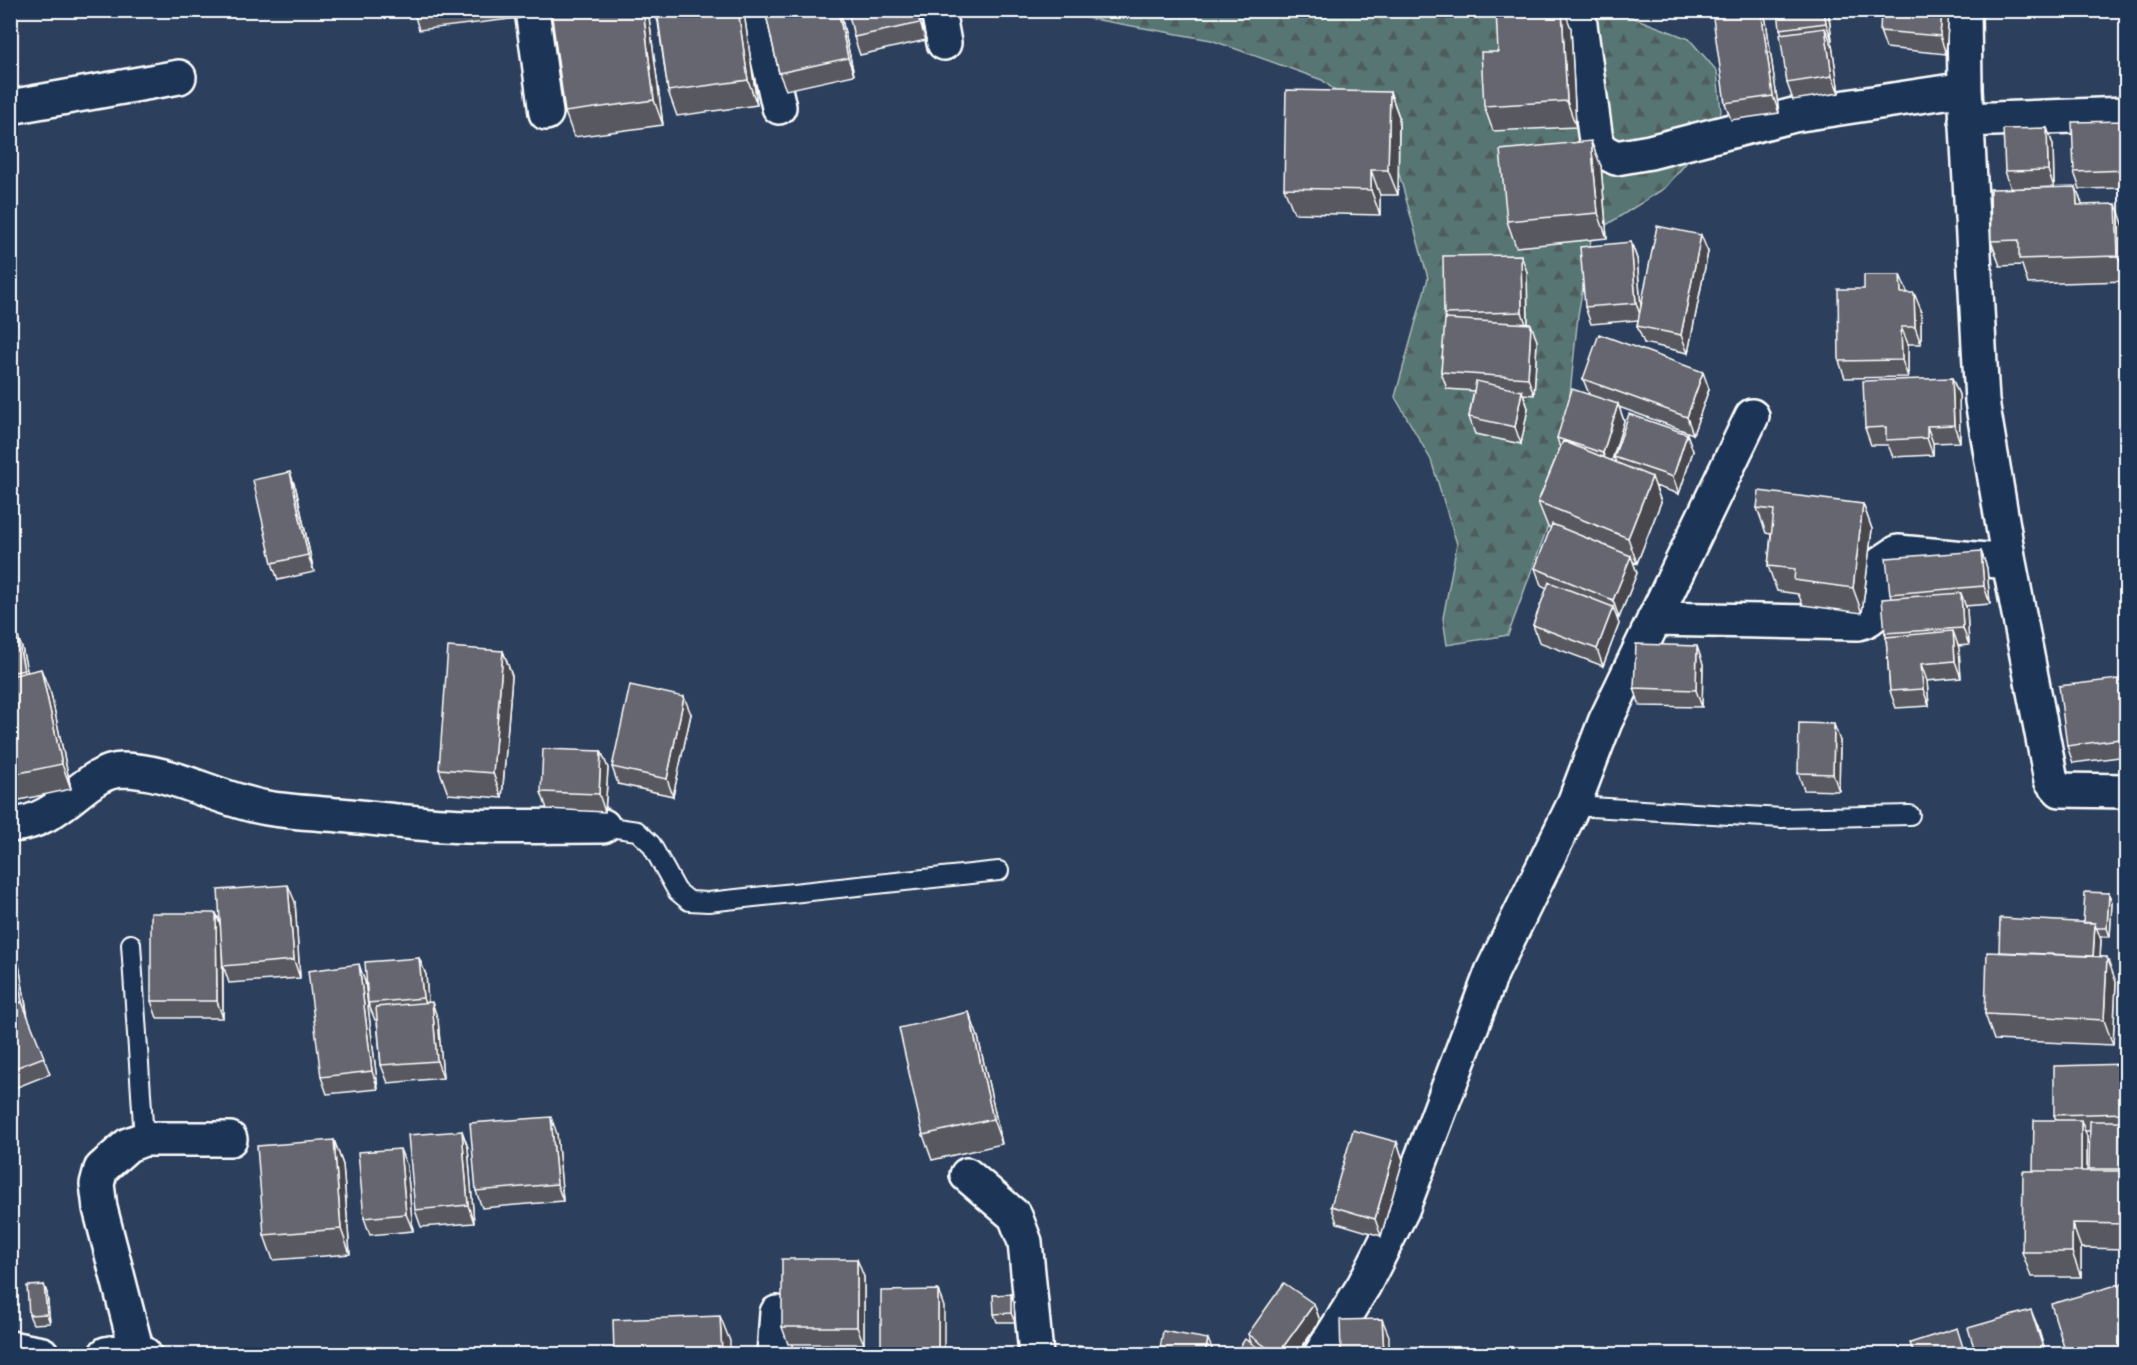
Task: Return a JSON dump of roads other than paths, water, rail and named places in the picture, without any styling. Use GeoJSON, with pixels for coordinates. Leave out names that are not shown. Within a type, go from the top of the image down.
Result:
{"type":"FeatureCollection","features":[{"type":"Feature","properties":{"kind":"street"},"geometry":{"type":"LineString","coordinates":[[532,10],[546,113]]}},
{"type":"Feature","properties":{"kind":"street"},"geometry":{"type":"LineString","coordinates":[[757,10],[778,107]]}},
{"type":"Feature","properties":{"kind":"street"},"geometry":{"type":"LineString","coordinates":[[938,10],[944,43]]}},
{"type":"Feature","properties":{"kind":"street"},"geometry":{"type":"LineString","coordinates":[[1578,10],[1597,148],[1616,158],[1650,152],[1794,115],[1966,105],[2127,114]]}},
{"type":"Feature","properties":{"kind":"street"},"geometry":{"type":"LineString","coordinates":[[1964,10],[1966,105],[1982,401],[2009,562],[2051,780],[2060,790],[2127,791]]}},
{"type":"Feature","properties":{"kind":"street"},"geometry":{"type":"LineString","coordinates":[[10,107],[179,77]]}},
{"type":"Feature","properties":{"kind":"street"},"geometry":{"type":"LineString","coordinates":[[1321,1354],[1364,1285],[1402,1210],[1492,972],[1573,806],[1605,722],[1752,416]]}},
{"type":"Feature","properties":{"kind":"street"},"geometry":{"type":"LineString","coordinates":[[1654,619],[1858,624],[1868,621],[1877,612],[1883,596],[1883,562],[1898,552],[2009,562]]}},
{"type":"Feature","properties":{"kind":"street"},"geometry":{"type":"LineString","coordinates":[[10,825],[42,819],[94,780],[109,772],[122,770],[156,775],[227,799],[267,808],[444,825],[603,826]]}},
{"type":"Feature","properties":{"kind":"street"},"geometry":{"type":"LineString","coordinates":[[129,1352],[100,1208],[97,1184],[101,1169],[128,1145],[144,1139],[230,1139]]}},
{"type":"Feature","properties":{"kind":"street"},"geometry":{"type":"LineString","coordinates":[[967,1175],[1015,1216],[1025,1242],[1036,1354]]}},
{"type":"Feature","properties":{"kind":"street"},"geometry":{"type":"LineString","coordinates":[[774,1354],[777,1313]]}},
{"type":"Feature","properties":{"kind":"street"},"geometry":{"type":"LineString","coordinates":[[10,1348],[42,1354]]}},
{"type":"Feature","properties":{"kind":"lane"},"geometry":{"type":"LineString","coordinates":[[1573,806],[1782,818],[1910,815]]}},
{"type":"Feature","properties":{"kind":"lane"},"geometry":{"type":"LineString","coordinates":[[603,826],[637,831],[651,844],[677,891],[689,901],[708,902],[999,871]]}},
{"type":"Feature","properties":{"kind":"lane"},"geometry":{"type":"LineString","coordinates":[[130,944],[144,1139]]}}]}
